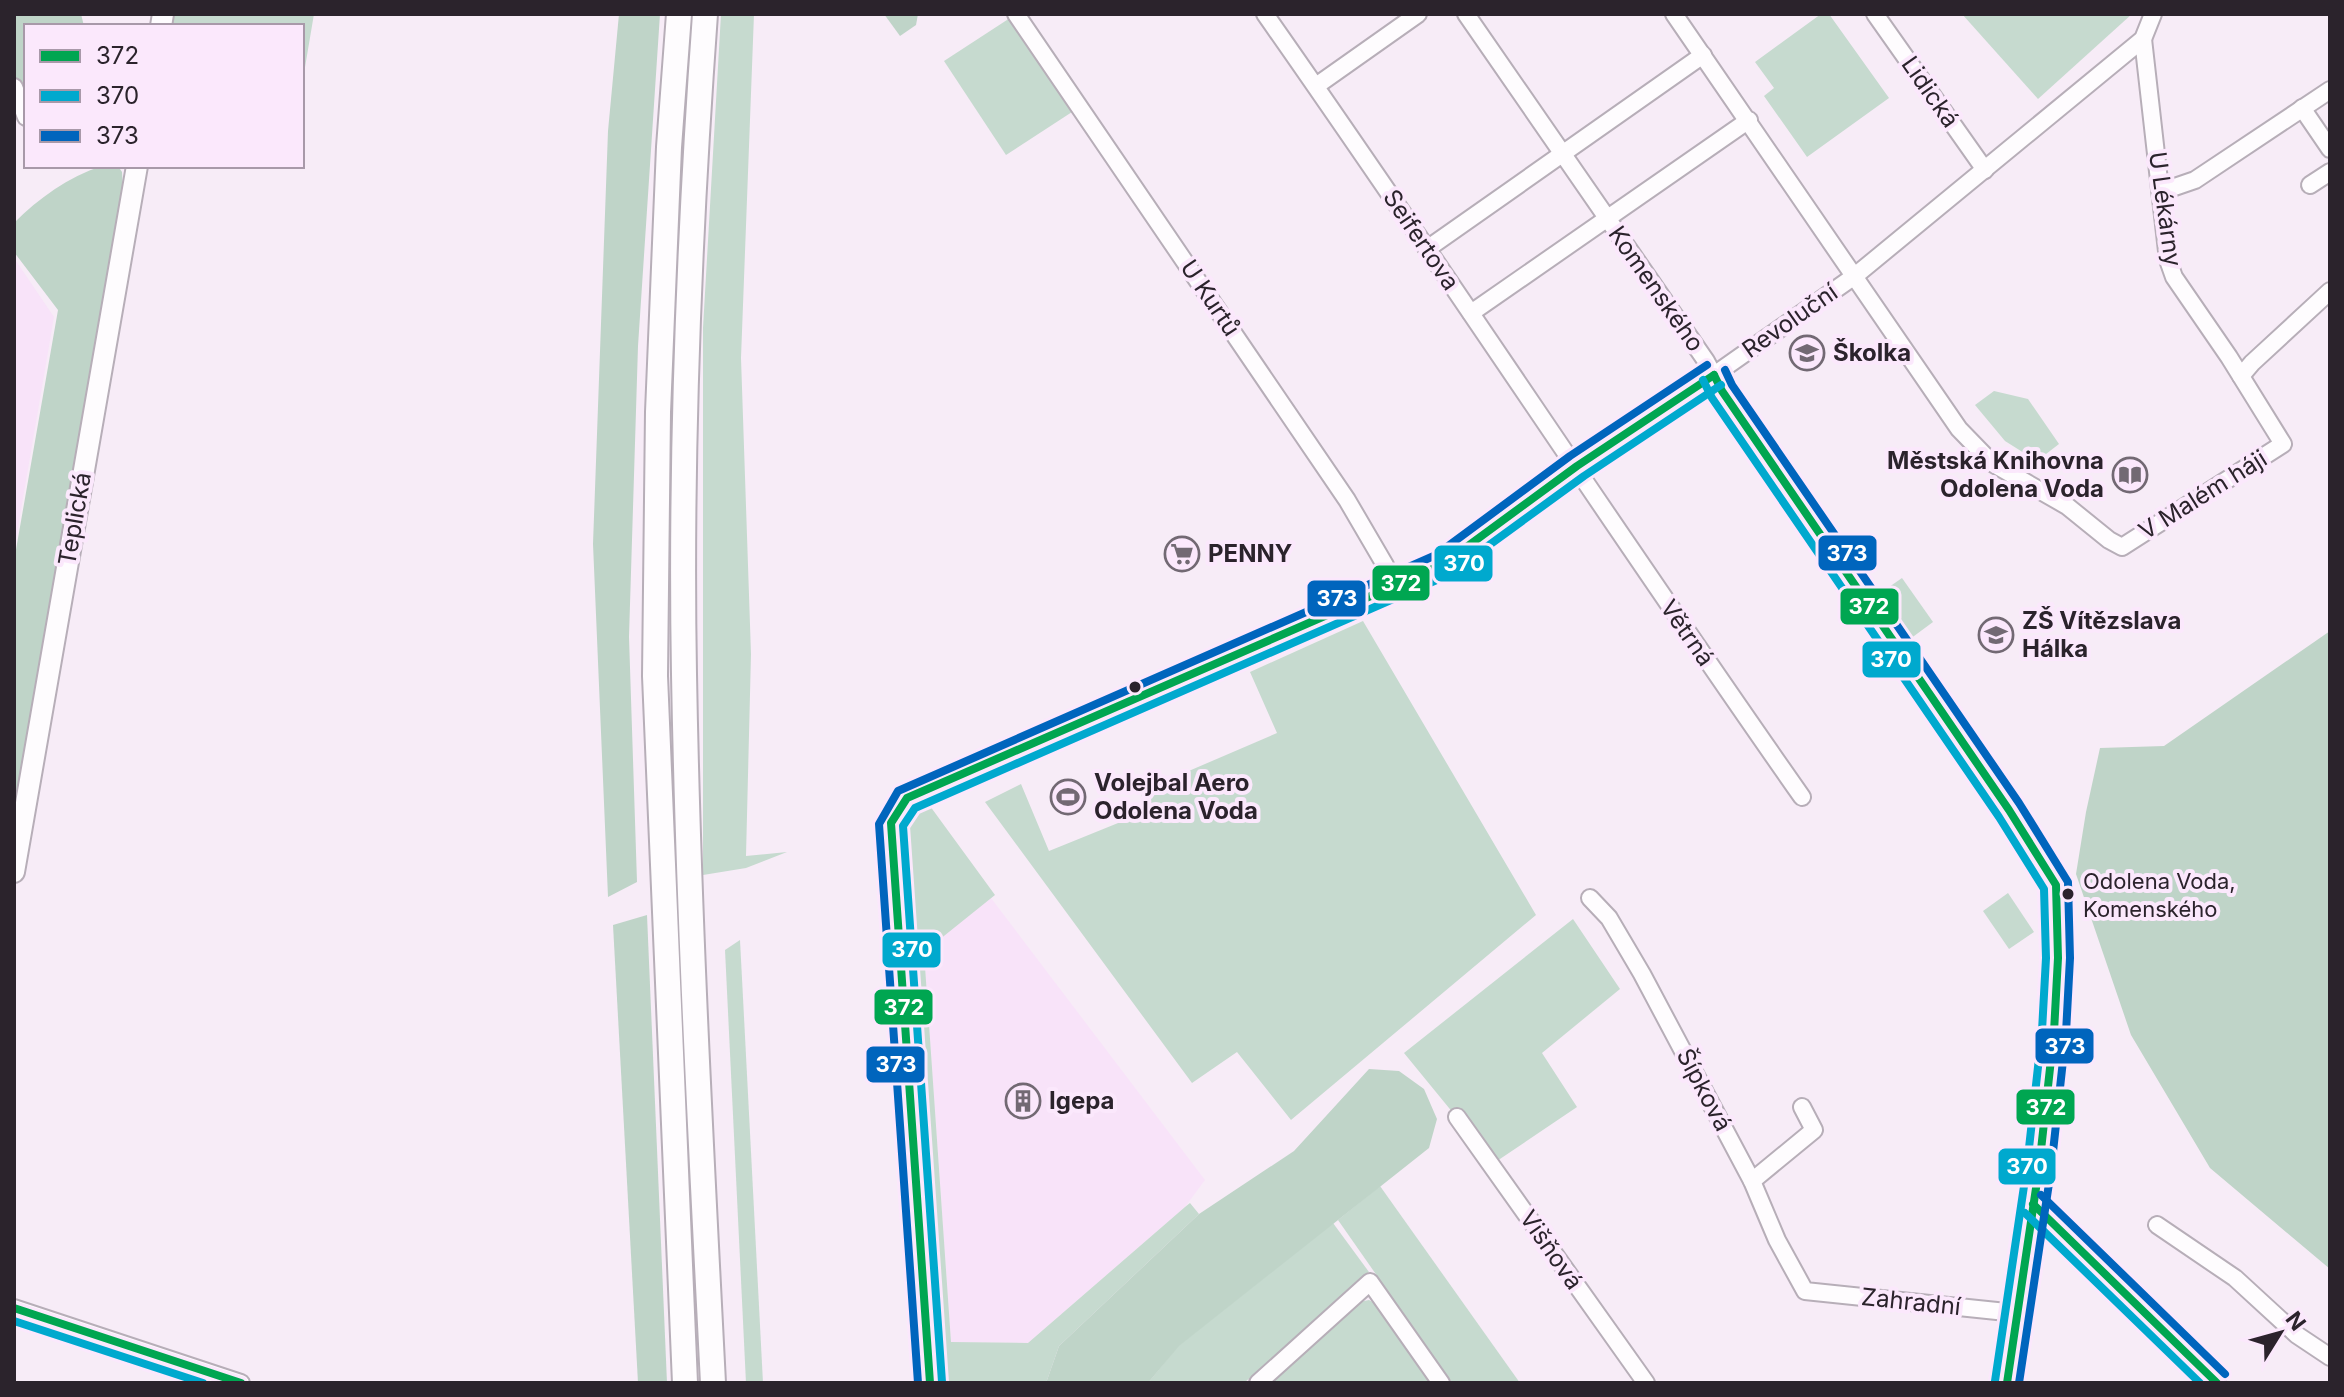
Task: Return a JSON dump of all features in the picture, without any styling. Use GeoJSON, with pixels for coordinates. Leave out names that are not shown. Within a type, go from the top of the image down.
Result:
{"type":"FeatureCollection","features":[{"type":"Feature","properties":{"kind":"highway"},"geometry":{"type":"LineString","coordinates":[[679,14],[669,147],[658,412],[655,676],[685,1383]]}},
{"type":"Feature","properties":{"kind":"highway"},"geometry":{"type":"LineString","coordinates":[[705,14],[685,411],[684,673],[713,1383]]}},
{"type":"Feature","properties":{"kind":"main road","name":"Teplická"},"geometry":{"type":"LineString","coordinates":[[14,872],[137,168]]}},
{"type":"Feature","properties":{"kind":"street","name":"U Kurtů"},"geometry":{"type":"LineString","coordinates":[[1016,14],[1347,500],[1385,565],[1393,587]]}},
{"type":"Feature","properties":{"kind":"street","name":"Seifertova"},"geometry":{"type":"LineString","coordinates":[[1265,14],[1577,466]]}},
{"type":"Feature","properties":{"kind":"street"},"geometry":{"type":"LineString","coordinates":[[1316,86],[1418,14]]}},
{"type":"Feature","properties":{"kind":"street","name":"Komenského"},"geometry":{"type":"LineString","coordinates":[[1466,14],[2009,810],[2056,885],[2058,958],[2054,1032],[2033,1204]]}},
{"type":"Feature","properties":{"kind":"street"},"geometry":{"type":"LineString","coordinates":[[1674,14],[1856,275]]}},
{"type":"Feature","properties":{"kind":"street","name":"Lidická"},"geometry":{"type":"LineString","coordinates":[[1875,14],[1985,170]]}},
{"type":"Feature","properties":{"kind":"street","name":"Revoluční"},"geometry":{"type":"LineString","coordinates":[[930,1383],[891,823],[907,798],[1442,565],[1577,466],[1856,275],[2143,39],[2153,14]]}},
{"type":"Feature","properties":{"kind":"street","name":"U Lékárny"},"geometry":{"type":"LineString","coordinates":[[2143,39],[2163,191],[2168,260],[2174,277],[2283,444]]}},
{"type":"Feature","properties":{"kind":"street"},"geometry":{"type":"LineString","coordinates":[[1427,249],[1703,55]]}},
{"type":"Feature","properties":{"kind":"street"},"geometry":{"type":"LineString","coordinates":[[14,87],[24,112]]}},
{"type":"Feature","properties":{"kind":"street"},"geometry":{"type":"LineString","coordinates":[[2163,191],[2195,180],[2330,90]]}},
{"type":"Feature","properties":{"kind":"street"},"geometry":{"type":"LineString","coordinates":[[2302,108],[2330,149]]}},
{"type":"Feature","properties":{"kind":"street"},"geometry":{"type":"LineString","coordinates":[[1471,313],[1749,120]]}},
{"type":"Feature","properties":{"kind":"street"},"geometry":{"type":"LineString","coordinates":[[2310,185],[2330,172]]}},
{"type":"Feature","properties":{"kind":"street","name":"V Malém háji"},"geometry":{"type":"LineString","coordinates":[[1856,275],[1959,429],[1979,450],[1992,463],[2067,506],[2122,547],[2283,444]]}},
{"type":"Feature","properties":{"kind":"street"},"geometry":{"type":"LineString","coordinates":[[2241,376],[2330,291]]}},
{"type":"Feature","properties":{"kind":"street","name":"Větrná"},"geometry":{"type":"LineString","coordinates":[[1577,466],[1665,601],[1802,797]]}},
{"type":"Feature","properties":{"kind":"street","name":"Šípková"},"geometry":{"type":"LineString","coordinates":[[1590,898],[1609,918],[1642,974],[1752,1181],[1777,1240],[1805,1291]]}},
{"type":"Feature","properties":{"kind":"street"},"geometry":{"type":"LineString","coordinates":[[1752,1181],[1814,1130],[1802,1107]]}},
{"type":"Feature","properties":{"kind":"street","name":"Višňová"},"geometry":{"type":"LineString","coordinates":[[1457,1117],[1646,1383]]}},
{"type":"Feature","properties":{"kind":"street"},"geometry":{"type":"LineString","coordinates":[[2007,1383],[2033,1204]]}},
{"type":"Feature","properties":{"kind":"street"},"geometry":{"type":"LineString","coordinates":[[2033,1204],[2217,1383]]}},
{"type":"Feature","properties":{"kind":"street"},"geometry":{"type":"LineString","coordinates":[[2157,1225],[2235,1278],[2297,1335],[2330,1357]]}},
{"type":"Feature","properties":{"kind":"street"},"geometry":{"type":"LineString","coordinates":[[1258,1383],[1370,1282],[1441,1383]]}},
{"type":"Feature","properties":{"kind":"street","name":"Zahradní"},"geometry":{"type":"LineString","coordinates":[[1805,1291],[2016,1313]]}},
{"type":"Feature","properties":{"kind":"street"},"geometry":{"type":"LineString","coordinates":[[14,1308],[241,1383]]}},
{"type":"Feature","properties":{"kind":"shaded area"},"geometry":{"type":"Polygon","coordinates":[[[14,258],[54,317],[14,551],[14,258]]]}},
{"type":"Feature","properties":{"kind":"shaded area"},"geometry":{"type":"Polygon","coordinates":[[[991,898],[1205,1180],[1185,1207],[1028,1343],[951,1342],[924,951],[991,898]]]}},
{"type":"Feature","properties":{"kind":"green space"},"geometry":{"type":"Polygon","coordinates":[[[14,14],[81,14],[84,24],[24,24],[24,97],[14,73],[14,14]]]}},
{"type":"Feature","properties":{"kind":"green space"},"geometry":{"type":"Polygon","coordinates":[[[174,14],[314,14],[304,73],[304,24],[172,24],[174,14]]]}},
{"type":"Feature","properties":{"kind":"green space"},"geometry":{"type":"Polygon","coordinates":[[[619,14],[660,14],[638,346],[629,637],[637,882],[608,897],[593,544],[608,131],[619,14]]]}},
{"type":"Feature","properties":{"kind":"green space"},"geometry":{"type":"Polygon","coordinates":[[[721,14],[754,14],[741,358],[751,654],[746,856],[787,852],[746,868],[703,875],[703,328],[721,14]]]}},
{"type":"Feature","properties":{"kind":"green space"},"geometry":{"type":"Polygon","coordinates":[[[884,14],[918,14],[916,25],[900,36],[884,14]]]}},
{"type":"Feature","properties":{"kind":"green space"},"geometry":{"type":"Polygon","coordinates":[[[1821,14],[1829,14],[1889,98],[1807,157],[1764,96],[1774,88],[1755,62],[1821,14]]]}},
{"type":"Feature","properties":{"kind":"green space"},"geometry":{"type":"Polygon","coordinates":[[[1962,14],[2132,14],[2038,99],[1962,14]]]}},
{"type":"Feature","properties":{"kind":"green space"},"geometry":{"type":"Polygon","coordinates":[[[1010,18],[1072,112],[1006,155],[944,61],[1010,18]]]}},
{"type":"Feature","properties":{"kind":"green space"},"geometry":{"type":"Polygon","coordinates":[[[97,168],[119,168],[123,189],[14,815],[14,561],[58,310],[14,252],[14,223],[55,189],[97,168]]]}},
{"type":"Feature","properties":{"kind":"green space"},"geometry":{"type":"Polygon","coordinates":[[[1994,391],[2028,399],[2059,444],[2037,461],[2005,441],[1975,405],[1994,391]]]}},
{"type":"Feature","properties":{"kind":"green space"},"geometry":{"type":"Polygon","coordinates":[[[1902,578],[1933,622],[1910,639],[1879,594],[1902,578]]]}},
{"type":"Feature","properties":{"kind":"green space"},"geometry":{"type":"Polygon","coordinates":[[[1363,621],[1536,915],[1291,1120],[1237,1052],[1192,1083],[985,802],[1021,784],[1049,851],[1128,819],[1126,815],[1146,807],[1140,792],[1277,733],[1250,672],[1363,621]]]}},
{"type":"Feature","properties":{"kind":"green space"},"geometry":{"type":"Polygon","coordinates":[[[2330,631],[2330,1269],[2210,1168],[2131,1035],[2076,874],[2100,748],[2164,746],[2330,631]]]}},
{"type":"Feature","properties":{"kind":"green space"},"geometry":{"type":"Polygon","coordinates":[[[930,806],[995,895],[924,952],[951,1342],[1028,1343],[1190,1203],[1199,1214],[1059,1346],[1046,1383],[939,1383],[902,836],[915,813],[930,806]]]}},
{"type":"Feature","properties":{"kind":"green space"},"geometry":{"type":"Polygon","coordinates":[[[2008,893],[2034,932],[2009,949],[1983,911],[2008,893]]]}},
{"type":"Feature","properties":{"kind":"green space"},"geometry":{"type":"Polygon","coordinates":[[[647,915],[667,1383],[638,1383],[613,925],[647,915]]]}},
{"type":"Feature","properties":{"kind":"green space"},"geometry":{"type":"Polygon","coordinates":[[[1573,919],[1620,989],[1542,1053],[1577,1107],[1494,1163],[1404,1053],[1573,919]]]}},
{"type":"Feature","properties":{"kind":"green space"},"geometry":{"type":"Polygon","coordinates":[[[740,940],[763,1383],[746,1383],[725,950],[740,940]]]}},
{"type":"Feature","properties":{"kind":"green space"},"geometry":{"type":"Polygon","coordinates":[[[1369,1069],[1399,1071],[1424,1089],[1437,1119],[1429,1148],[1179,1346],[1148,1383],[1046,1383],[1059,1346],[1199,1214],[1294,1151],[1369,1069]]]}},
{"type":"Feature","properties":{"kind":"green space"},"geometry":{"type":"Polygon","coordinates":[[[1380,1186],[1520,1383],[1452,1383],[1338,1220],[1380,1186]]]}},
{"type":"Feature","properties":{"kind":"green space"},"geometry":{"type":"Polygon","coordinates":[[[1333,1223],[1369,1272],[1244,1383],[1148,1383],[1178,1346],[1333,1223]]]}},
{"type":"Feature","properties":{"kind":"green space"},"geometry":{"type":"Polygon","coordinates":[[[1369,1300],[1378,1305],[1433,1383],[1268,1383],[1359,1302],[1369,1300]]]}},
{"type":"Feature","properties":{"kind":"transit line","name":"373"},"geometry":{"type":"LineString","coordinates":[[918,1383],[879,824],[898,791],[1436,555],[1570,456],[1707,365]]}},
{"type":"Feature","properties":{"kind":"transit line","name":"373"},"geometry":{"type":"LineString","coordinates":[[1725,370],[1732,385],[2019,803],[2068,882],[2070,958],[2066,1033],[2051,1170],[2019,1383]]}},
{"type":"Feature","properties":{"kind":"transit line","name":"372"},"geometry":{"type":"LineString","coordinates":[[1714,375],[2009,810],[2056,885],[2058,958],[2054,1032],[2039,1168],[2007,1383]]}},
{"type":"Feature","properties":{"kind":"transit line","name":"372"},"geometry":{"type":"LineString","coordinates":[[930,1383],[891,823],[907,798],[1442,565],[1577,466],[1714,375]]}},
{"type":"Feature","properties":{"kind":"transit line","name":"370"},"geometry":{"type":"LineString","coordinates":[[1703,380],[1712,398],[1999,817],[2044,889],[2046,958],[2042,1031],[2027,1166],[1995,1381]]}},
{"type":"Feature","properties":{"kind":"transit line","name":"370"},"geometry":{"type":"LineString","coordinates":[[942,1382],[903,826],[915,808],[1448,575],[1584,476],[1721,385]]}},
{"type":"Feature","properties":{"kind":"transit line","name":"373"},"geometry":{"type":"LineString","coordinates":[[2041,1195],[2225,1374]]}},
{"type":"Feature","properties":{"kind":"transit line","name":"372"},"geometry":{"type":"LineString","coordinates":[[2033,1204],[2217,1383]]}},
{"type":"Feature","properties":{"kind":"transit line","name":"370"},"geometry":{"type":"LineString","coordinates":[[2025,1213],[2200,1383]]}},
{"type":"Feature","properties":{"kind":"transit line","name":"372"},"geometry":{"type":"LineString","coordinates":[[14,1308],[241,1383]]}},
{"type":"Feature","properties":{"kind":"transit line","name":"370"},"geometry":{"type":"LineString","coordinates":[[14,1321],[203,1383]]}},
{"type":"Feature","properties":{"kind":"place","name":"Školka"},"geometry":{"type":"Point","coordinates":[1807,353]}},
{"type":"Feature","properties":{"kind":"place","name":"Městská Knihovna Odolena Voda"},"geometry":{"type":"Point","coordinates":[2130,475]}},
{"type":"Feature","properties":{"kind":"place","name":"PENNY"},"geometry":{"type":"Point","coordinates":[1182,554]}},
{"type":"Feature","properties":{"kind":"place","name":"ZŠ Vítězslava Hálka"},"geometry":{"type":"Point","coordinates":[1996,635]}},
{"type":"Feature","properties":{"kind":"place","name":"Volejbal Aero Odolena Voda"},"geometry":{"type":"Point","coordinates":[1068,797]}},
{"type":"Feature","properties":{"kind":"place","name":"Odolena Voda, Komenského"},"geometry":{"type":"Point","coordinates":[2068,894]}},
{"type":"Feature","properties":{"kind":"place","name":"Igepa"},"geometry":{"type":"Point","coordinates":[1023,1101]}}]}
